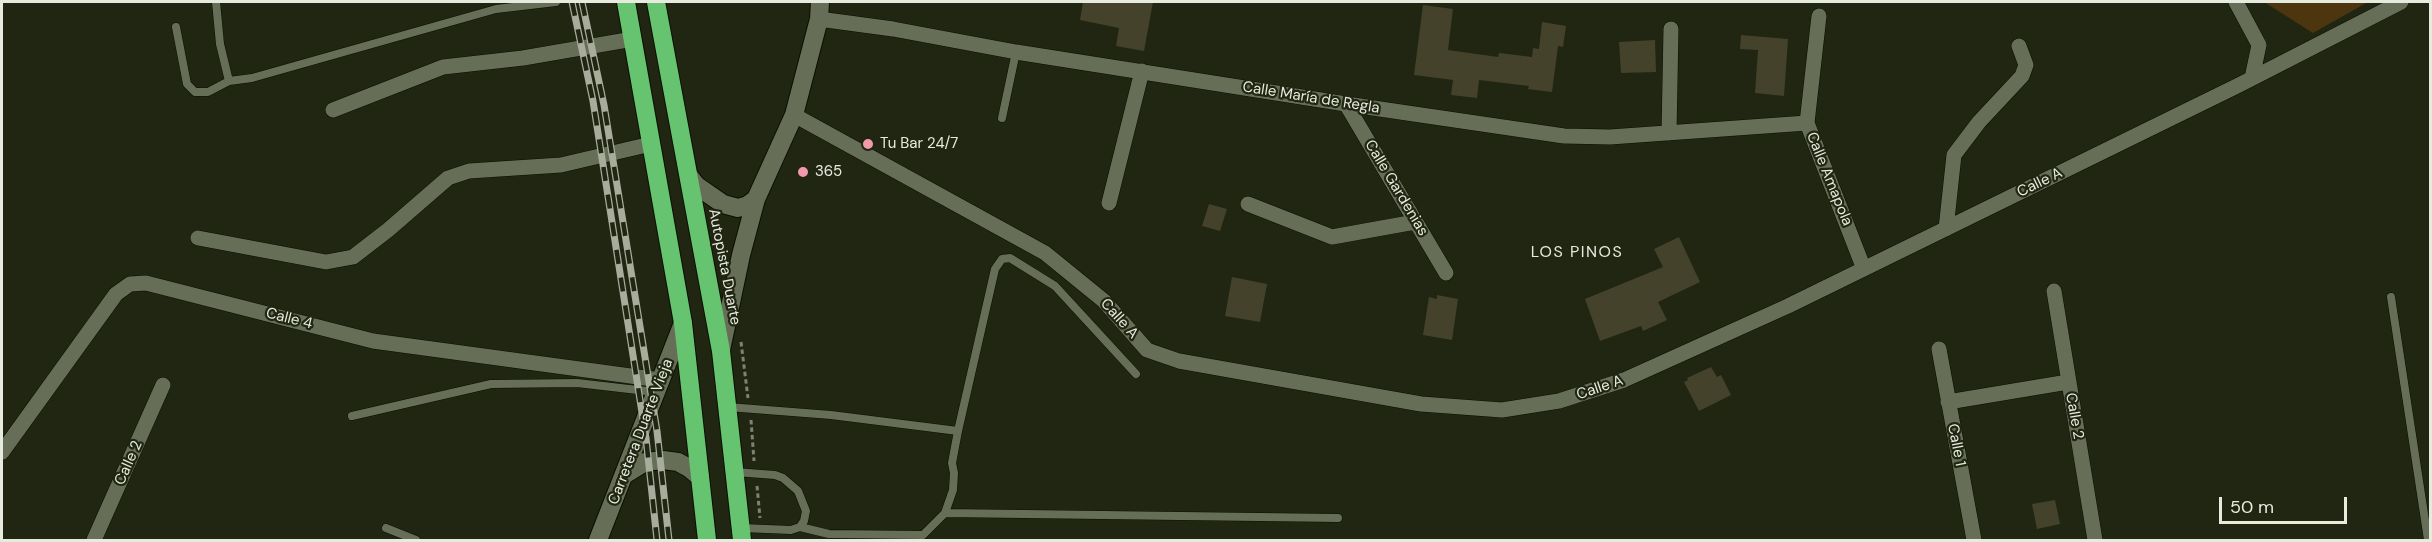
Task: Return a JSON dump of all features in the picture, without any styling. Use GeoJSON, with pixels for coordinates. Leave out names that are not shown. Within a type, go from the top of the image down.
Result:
{"type":"FeatureCollection","features":[{"type":"Feature","properties":{"kind":"highway"},"geometry":{"type":"LineString","coordinates":[[626,2],[683,323],[707,540]]}},
{"type":"Feature","properties":{"kind":"highway","name":"Autopista Duarte"},"geometry":{"type":"LineString","coordinates":[[656,2],[721,351],[741,534]]}},
{"type":"Feature","properties":{"kind":"main road"},"geometry":{"type":"LineString","coordinates":[[721,351],[741,255],[756,199],[794,115],[819,10]]}},
{"type":"Feature","properties":{"kind":"main road"},"geometry":{"type":"LineString","coordinates":[[689,176],[703,190],[723,204],[738,208],[747,206],[756,199]]}},
{"type":"Feature","properties":{"kind":"main road","name":"Carretera Duarte Vieja"},"geometry":{"type":"LineString","coordinates":[[598,540],[683,323]]}},
{"type":"Feature","properties":{"kind":"main road"},"geometry":{"type":"LineString","coordinates":[[624,475],[645,462],[663,460],[678,462],[700,477]]}},
{"type":"Feature","properties":{"kind":"street"},"geometry":{"type":"LineString","coordinates":[[2236,2],[2259,45],[2252,78]]}},
{"type":"Feature","properties":{"kind":"street","name":"Calle A"},"geometry":{"type":"LineString","coordinates":[[794,115],[1045,253],[1104,301],[1147,350],[1179,362],[1421,404],[1502,410],[1560,401],[1624,380],[1788,306],[2252,78],[2401,2]]}},
{"type":"Feature","properties":{"kind":"street","name":"Calle María de Regla"},"geometry":{"type":"LineString","coordinates":[[819,10],[893,29],[1016,52],[1564,136],[1669,133],[1807,123]]}},
{"type":"Feature","properties":{"kind":"street","name":"Calle Amapola"},"geometry":{"type":"LineString","coordinates":[[1819,16],[1807,123],[1864,269]]}},
{"type":"Feature","properties":{"kind":"street"},"geometry":{"type":"LineString","coordinates":[[1669,133],[1671,29]]}},
{"type":"Feature","properties":{"kind":"street"},"geometry":{"type":"LineString","coordinates":[[333,110],[443,67],[523,58],[633,39]]}},
{"type":"Feature","properties":{"kind":"street"},"geometry":{"type":"LineString","coordinates":[[1946,229],[1954,155],[1979,122],[2022,76],[2026,65],[2019,46]]}},
{"type":"Feature","properties":{"kind":"street"},"geometry":{"type":"LineString","coordinates":[[1108,203],[1142,71]]}},
{"type":"Feature","properties":{"kind":"street","name":"Calle Gardenias"},"geometry":{"type":"LineString","coordinates":[[1346,104],[1446,273]]}},
{"type":"Feature","properties":{"kind":"street"},"geometry":{"type":"LineString","coordinates":[[198,238],[326,262],[353,257],[448,178],[469,171],[561,165],[651,144]]}},
{"type":"Feature","properties":{"kind":"street"},"geometry":{"type":"LineString","coordinates":[[1248,204],[1332,237],[1415,222]]}},
{"type":"Feature","properties":{"kind":"street","name":"Calle 4"},"geometry":{"type":"LineString","coordinates":[[2,452],[116,294],[130,284],[147,283],[373,340],[658,386]]}},
{"type":"Feature","properties":{"kind":"street","name":"Calle 2"},"geometry":{"type":"LineString","coordinates":[[2054,291],[2095,540]]}},
{"type":"Feature","properties":{"kind":"street","name":"Calle 1"},"geometry":{"type":"LineString","coordinates":[[1940,349],[1974,540]]}},
{"type":"Feature","properties":{"kind":"street"},"geometry":{"type":"LineString","coordinates":[[1948,402],[2068,382]]}},
{"type":"Feature","properties":{"kind":"street","name":"Calle 2"},"geometry":{"type":"LineString","coordinates":[[94,540],[163,385]]}},
{"type":"Feature","properties":{"kind":"lane"},"geometry":{"type":"LineString","coordinates":[[216,2],[220,44],[229,81]]}},
{"type":"Feature","properties":{"kind":"lane"},"geometry":{"type":"LineString","coordinates":[[176,27],[187,84],[195,92],[208,92],[229,81],[252,78],[496,9],[556,2]]}},
{"type":"Feature","properties":{"kind":"lane"},"geometry":{"type":"LineString","coordinates":[[1002,118],[1016,52]]}},
{"type":"Feature","properties":{"kind":"lane"},"geometry":{"type":"LineString","coordinates":[[741,534],[791,530],[800,527],[829,534],[923,535],[945,513],[953,490],[952,463],[958,431],[995,269],[1002,259],[1010,258],[1055,286],[1136,374]]}},
{"type":"Feature","properties":{"kind":"lane"},"geometry":{"type":"LineString","coordinates":[[2391,297],[2428,540]]}},
{"type":"Feature","properties":{"kind":"lane"},"geometry":{"type":"LineString","coordinates":[[352,416],[491,384],[577,382],[658,386]]}},
{"type":"Feature","properties":{"kind":"lane"},"geometry":{"type":"LineString","coordinates":[[727,407],[831,415],[958,431]]}},
{"type":"Feature","properties":{"kind":"lane"},"geometry":{"type":"LineString","coordinates":[[735,472],[775,475],[789,482],[804,502],[806,511],[800,527]]}},
{"type":"Feature","properties":{"kind":"lane"},"geometry":{"type":"LineString","coordinates":[[945,513],[1338,518]]}},
{"type":"Feature","properties":{"kind":"lane"},"geometry":{"type":"LineString","coordinates":[[386,528],[416,540]]}},
{"type":"Feature","properties":{"kind":"shaded area"},"geometry":{"type":"Polygon","coordinates":[[[2264,2],[2368,2],[2313,33],[2264,2]]]}},
{"type":"Feature","properties":{"kind":"building"},"geometry":{"type":"Polygon","coordinates":[[[1083,2],[1153,2],[1144,51],[1116,46],[1119,28],[1080,20],[1083,2]]]}},
{"type":"Feature","properties":{"kind":"building"},"geometry":{"type":"Polygon","coordinates":[[[1423,5],[1453,9],[1448,50],[1498,57],[1499,53],[1532,57],[1533,48],[1539,49],[1542,22],[1566,26],[1563,47],[1558,46],[1552,92],[1528,89],[1529,86],[1479,80],[1477,98],[1451,95],[1453,80],[1414,75],[1423,5]]]}},
{"type":"Feature","properties":{"kind":"building"},"geometry":{"type":"Polygon","coordinates":[[[1741,35],[1788,39],[1784,96],[1755,93],[1758,50],[1740,49],[1741,35]]]}},
{"type":"Feature","properties":{"kind":"building"},"geometry":{"type":"Polygon","coordinates":[[[1655,40],[1656,72],[1621,73],[1619,42],[1655,40]]]}},
{"type":"Feature","properties":{"kind":"building"},"geometry":{"type":"Polygon","coordinates":[[[1209,204],[1227,209],[1220,231],[1202,226],[1209,204]]]}},
{"type":"Feature","properties":{"kind":"building"},"geometry":{"type":"Polygon","coordinates":[[[1679,237],[1700,282],[1658,302],[1667,320],[1643,331],[1641,326],[1600,341],[1585,299],[1663,267],[1654,249],[1679,237]]]}},
{"type":"Feature","properties":{"kind":"building"},"geometry":{"type":"Polygon","coordinates":[[[1232,277],[1267,284],[1260,322],[1225,316],[1232,277]]]}},
{"type":"Feature","properties":{"kind":"building"},"geometry":{"type":"Polygon","coordinates":[[[1437,295],[1458,299],[1452,340],[1423,335],[1429,297],[1437,299],[1437,295]]]}},
{"type":"Feature","properties":{"kind":"building"},"geometry":{"type":"Polygon","coordinates":[[[1711,367],[1717,377],[1721,375],[1731,395],[1699,411],[1684,382],[1688,380],[1687,378],[1711,367]]]}},
{"type":"Feature","properties":{"kind":"building"},"geometry":{"type":"Polygon","coordinates":[[[2055,500],[2060,524],[2037,529],[2032,504],[2055,500]]]}},
{"type":"Feature","properties":{"kind":"railway"},"geometry":{"type":"LineString","coordinates":[[572,2],[593,101],[646,438],[657,540]]}},
{"type":"Feature","properties":{"kind":"railway"},"geometry":{"type":"LineString","coordinates":[[582,2],[604,105],[657,431],[669,540]]}},
{"type":"Feature","properties":{"kind":"place","name":"Tu Bar 24/7"},"geometry":{"type":"Point","coordinates":[868,144]}},
{"type":"Feature","properties":{"kind":"place","name":"365"},"geometry":{"type":"Point","coordinates":[803,172]}},
{"type":"Feature","properties":{"kind":"district","name":"LOS PINOS"},"geometry":{"type":"Point","coordinates":[1577,253]}}]}
